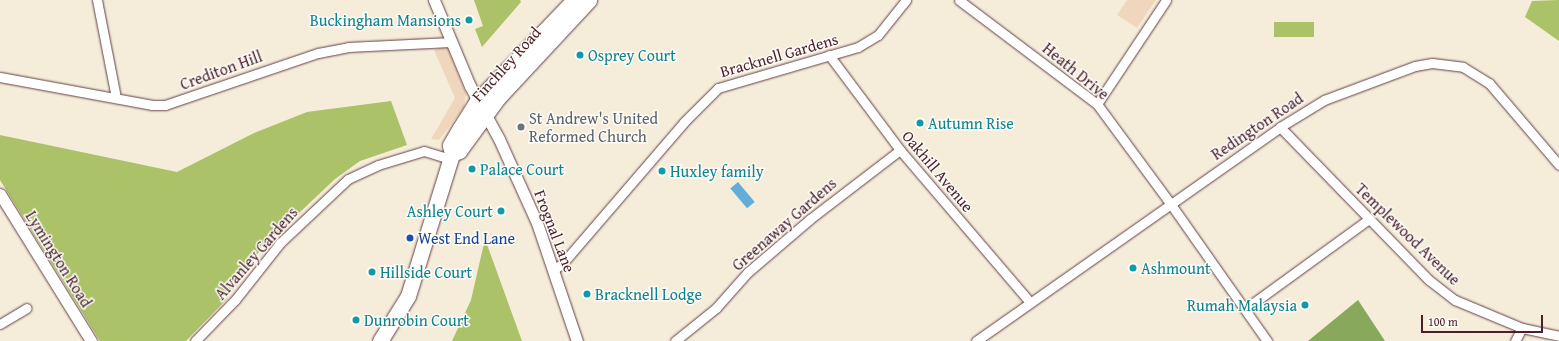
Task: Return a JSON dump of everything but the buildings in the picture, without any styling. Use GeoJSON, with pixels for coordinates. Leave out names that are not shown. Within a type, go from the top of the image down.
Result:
{"type":"FeatureCollection","features":[{"type":"Feature","properties":{"kind":"highway","name":"Finchley Road"},"geometry":{"type":"LineString","coordinates":[[380,341],[408,296],[451,156],[450,145],[574,0]]}},
{"type":"Feature","properties":{"kind":"highway","name":"Finchley Road"},"geometry":{"type":"LineString","coordinates":[[481,108],[589,0]]}},
{"type":"Feature","properties":{"kind":"street"},"geometry":{"type":"LineString","coordinates":[[98,0],[116,98]]}},
{"type":"Feature","properties":{"kind":"street"},"geometry":{"type":"LineString","coordinates":[[434,0],[481,108]]}},
{"type":"Feature","properties":{"kind":"street","name":"Bracknell Gardens"},"geometry":{"type":"LineString","coordinates":[[553,270],[562,264],[684,122],[718,88],[858,47],[878,35],[906,0]]}},
{"type":"Feature","properties":{"kind":"street","name":"Heath Drive"},"geometry":{"type":"LineString","coordinates":[[959,0],[1097,104],[1170,203],[1267,341]]}},
{"type":"Feature","properties":{"kind":"street"},"geometry":{"type":"LineString","coordinates":[[1097,104],[1166,0]]}},
{"type":"Feature","properties":{"kind":"street","name":"Crediton Hill"},"geometry":{"type":"LineString","coordinates":[[0,77],[152,105],[165,105],[318,53],[348,47],[452,42]]}},
{"type":"Feature","properties":{"kind":"street","name":"Oakhill Avenue"},"geometry":{"type":"LineString","coordinates":[[829,55],[900,150],[1030,302]]}},
{"type":"Feature","properties":{"kind":"street","name":"Redington Road"},"geometry":{"type":"LineString","coordinates":[[976,341],[1280,127],[1324,100],[1397,72],[1432,63],[1463,67],[1489,83],[1559,165]]}},
{"type":"Feature","properties":{"kind":"street","name":"Frognal Lane"},"geometry":{"type":"LineString","coordinates":[[481,108],[536,223],[577,341]]}},
{"type":"Feature","properties":{"kind":"street","name":"Templewood Avenue"},"geometry":{"type":"LineString","coordinates":[[1280,127],[1429,280],[1455,300],[1522,328],[1559,336]]}},
{"type":"Feature","properties":{"kind":"street","name":"Greenaway Gardens"},"geometry":{"type":"LineString","coordinates":[[675,341],[701,323],[748,272],[770,252],[900,150]]}},
{"type":"Feature","properties":{"kind":"street","name":"Alvanley Gardens"},"geometry":{"type":"LineString","coordinates":[[195,341],[235,300],[280,243],[348,179],[378,165],[424,151],[451,156]]}},
{"type":"Feature","properties":{"kind":"street","name":"Lymington Road"},"geometry":{"type":"LineString","coordinates":[[0,194],[90,341]]}},
{"type":"Feature","properties":{"kind":"street"},"geometry":{"type":"LineString","coordinates":[[1245,309],[1369,219]]}},
{"type":"Feature","properties":{"kind":"street"},"geometry":{"type":"LineString","coordinates":[[0,324],[27,308]]}},
{"type":"Feature","properties":{"kind":"street"},"geometry":{"type":"LineString","coordinates":[[1516,341],[1522,328]]}},
{"type":"Feature","properties":{"kind":"shaded area"},"geometry":{"type":"Polygon","coordinates":[[[1127,0],[1156,0],[1137,28],[1117,15],[1127,0]]]}},
{"type":"Feature","properties":{"kind":"shaded area"},"geometry":{"type":"Polygon","coordinates":[[[447,45],[466,94],[464,107],[439,140],[431,139],[455,98],[434,50],[447,45]]]}},
{"type":"Feature","properties":{"kind":"green space"},"geometry":{"type":"Polygon","coordinates":[[[474,0],[520,0],[521,2],[482,47],[475,29],[483,26],[474,0]]]}},
{"type":"Feature","properties":{"kind":"green space"},"geometry":{"type":"Polygon","coordinates":[[[1559,0],[1559,41],[1525,17],[1532,1],[1559,0]]]}},
{"type":"Feature","properties":{"kind":"green space"},"geometry":{"type":"Polygon","coordinates":[[[1274,22],[1314,22],[1314,37],[1274,37],[1274,22]]]}},
{"type":"Feature","properties":{"kind":"green space"},"geometry":{"type":"Polygon","coordinates":[[[391,101],[407,145],[360,161],[335,179],[261,249],[225,301],[186,341],[100,341],[0,180],[0,135],[177,172],[254,133],[307,112],[391,101]]]}},
{"type":"Feature","properties":{"kind":"green space"},"geometry":{"type":"Polygon","coordinates":[[[485,239],[522,341],[452,341],[471,300],[485,239]]]}},
{"type":"Feature","properties":{"kind":"green space"},"geometry":{"type":"Polygon","coordinates":[[[1358,300],[1385,341],[1308,341],[1358,300]]]}},
{"type":"Feature","properties":{"kind":"water"},"geometry":{"type":"Polygon","coordinates":[[[738,182],[755,202],[747,208],[730,188],[738,182]]]}},
{"type":"Feature","properties":{"kind":"place","name":"Buckingham Mansions"},"geometry":{"type":"Point","coordinates":[469,20]}},
{"type":"Feature","properties":{"kind":"place","name":"Osprey Court"},"geometry":{"type":"Point","coordinates":[580,55]}},
{"type":"Feature","properties":{"kind":"place","name":"Autumn Rise"},"geometry":{"type":"Point","coordinates":[920,123]}},
{"type":"Feature","properties":{"kind":"place","name":"St Andrew's United Reformed Church"},"geometry":{"type":"Point","coordinates":[521,127]}},
{"type":"Feature","properties":{"kind":"place","name":"Palace Court"},"geometry":{"type":"Point","coordinates":[472,169]}},
{"type":"Feature","properties":{"kind":"place","name":"Huxley family"},"geometry":{"type":"Point","coordinates":[662,171]}},
{"type":"Feature","properties":{"kind":"place","name":"Ashley Court"},"geometry":{"type":"Point","coordinates":[501,211]}},
{"type":"Feature","properties":{"kind":"place","name":"West End Lane"},"geometry":{"type":"Point","coordinates":[410,238]}},
{"type":"Feature","properties":{"kind":"place","name":"Ashmount"},"geometry":{"type":"Point","coordinates":[1133,268]}},
{"type":"Feature","properties":{"kind":"place","name":"Hillside Court"},"geometry":{"type":"Point","coordinates":[372,272]}},
{"type":"Feature","properties":{"kind":"place","name":"Bracknell Lodge"},"geometry":{"type":"Point","coordinates":[587,294]}},
{"type":"Feature","properties":{"kind":"place","name":"Rumah Malaysia"},"geometry":{"type":"Point","coordinates":[1305,305]}},
{"type":"Feature","properties":{"kind":"place","name":"Dunrobin Court"},"geometry":{"type":"Point","coordinates":[356,320]}}]}
